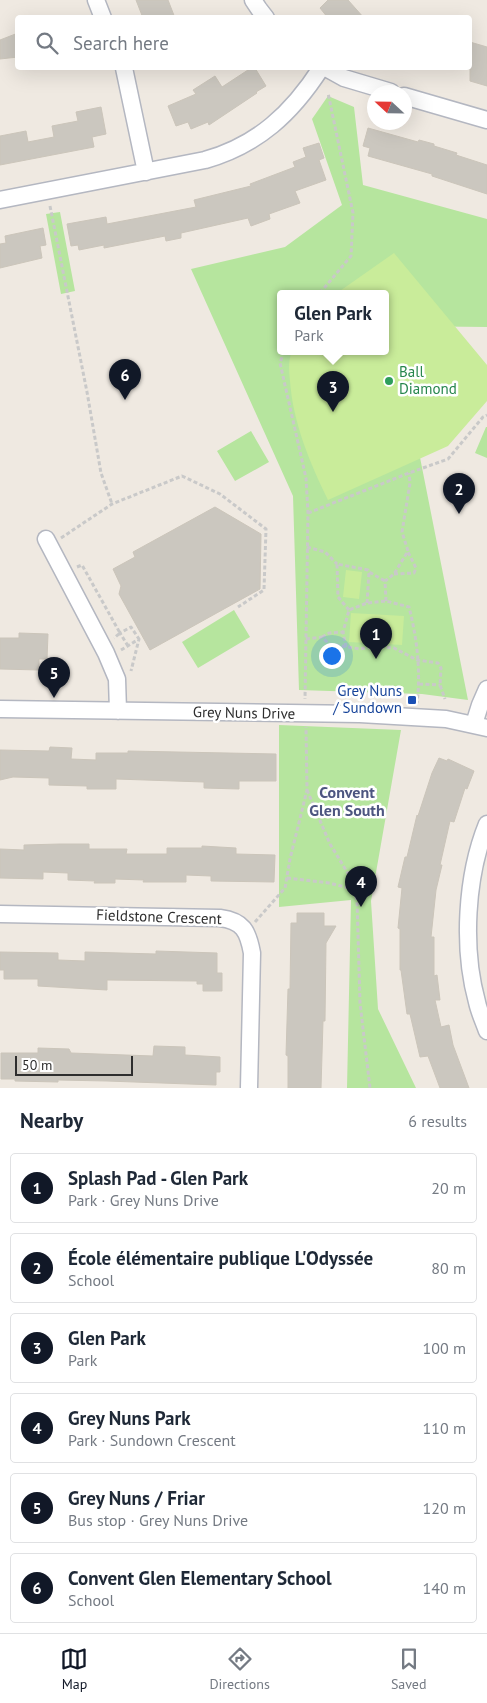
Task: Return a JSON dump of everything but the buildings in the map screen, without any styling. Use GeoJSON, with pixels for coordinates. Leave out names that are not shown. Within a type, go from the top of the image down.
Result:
{"type":"FeatureCollection","features":[{"type":"Feature","properties":{"kind":"street"},"geometry":{"type":"LineString","coordinates":[[96,0],[102,15]]}},
{"type":"Feature","properties":{"kind":"street"},"geometry":{"type":"LineString","coordinates":[[253,0],[264,15]]}},
{"type":"Feature","properties":{"kind":"street"},"geometry":{"type":"LineString","coordinates":[[124,70],[146,172]]}},
{"type":"Feature","properties":{"kind":"street"},"geometry":{"type":"LineString","coordinates":[[0,200],[146,172],[222,155],[256,138],[273,126],[311,84],[320,70]]}},
{"type":"Feature","properties":{"kind":"street"},"geometry":{"type":"LineString","coordinates":[[330,70],[344,78],[368,85]]}},
{"type":"Feature","properties":{"kind":"street"},"geometry":{"type":"LineString","coordinates":[[412,98],[487,120]]}},
{"type":"Feature","properties":{"kind":"street"},"geometry":{"type":"LineString","coordinates":[[48,542],[108,657],[117,679],[118,711]]}},
{"type":"Feature","properties":{"kind":"street"},"geometry":{"type":"LineString","coordinates":[[480,726],[480,705],[487,689]]}},
{"type":"Feature","properties":{"kind":"street","name":"Grey Nuns Drive"},"geometry":{"type":"LineString","coordinates":[[0,709],[415,716],[446,719],[480,726]]}},
{"type":"Feature","properties":{"kind":"street"},"geometry":{"type":"LineString","coordinates":[[487,824],[482,836],[472,877],[468,916],[472,977],[477,1002],[487,1031]]}},
{"type":"Feature","properties":{"kind":"street","name":"Fieldstone Crescent"},"geometry":{"type":"LineString","coordinates":[[0,914],[220,918],[230,919],[241,925],[249,936]]}},
{"type":"Feature","properties":{"kind":"street"},"geometry":{"type":"LineString","coordinates":[[249,936],[252,953],[249,1088]]}},
{"type":"Feature","properties":{"kind":"path"},"geometry":{"type":"LineString","coordinates":[[323,290],[351,256],[353,213],[328,93]]}},
{"type":"Feature","properties":{"kind":"path"},"geometry":{"type":"LineString","coordinates":[[48,191],[88,392],[100,473],[112,504]]}},
{"type":"Feature","properties":{"kind":"path"},"geometry":{"type":"LineString","coordinates":[[283,355],[280,363],[306,478],[308,513],[305,702]]}},
{"type":"Feature","properties":{"kind":"path"},"geometry":{"type":"LineString","coordinates":[[308,513],[409,473],[448,460],[483,417],[487,415]]}},
{"type":"Feature","properties":{"kind":"path"},"geometry":{"type":"LineString","coordinates":[[394,574],[414,573],[416,568],[402,532],[410,483],[409,473]]}},
{"type":"Feature","properties":{"kind":"path"},"geometry":{"type":"LineString","coordinates":[[48,542],[112,504],[182,476],[220,494],[266,529],[264,590],[238,607]]}},
{"type":"Feature","properties":{"kind":"path"},"geometry":{"type":"LineString","coordinates":[[307,547],[325,552],[337,564],[368,570],[385,581]]}},
{"type":"Feature","properties":{"kind":"path"},"geometry":{"type":"LineString","coordinates":[[385,581],[394,574],[408,551]]}},
{"type":"Feature","properties":{"kind":"path"},"geometry":{"type":"LineString","coordinates":[[337,564],[338,597],[349,610]]}},
{"type":"Feature","properties":{"kind":"path"},"geometry":{"type":"LineString","coordinates":[[367,603],[370,572]]}},
{"type":"Feature","properties":{"kind":"path"},"geometry":{"type":"LineString","coordinates":[[385,581],[386,601]]}},
{"type":"Feature","properties":{"kind":"path"},"geometry":{"type":"LineString","coordinates":[[349,610],[367,603],[386,601],[409,607],[414,628],[419,684],[415,716]]}},
{"type":"Feature","properties":{"kind":"path"},"geometry":{"type":"LineString","coordinates":[[346,647],[343,632],[349,610]]}},
{"type":"Feature","properties":{"kind":"path"},"geometry":{"type":"LineString","coordinates":[[128,646],[120,633],[132,627],[139,639],[129,680]]}},
{"type":"Feature","properties":{"kind":"path"},"geometry":{"type":"LineString","coordinates":[[306,638],[322,637],[329,633],[343,632]]}},
{"type":"Feature","properties":{"kind":"path"},"geometry":{"type":"LineString","coordinates":[[322,637],[329,644],[360,649],[374,646],[394,648],[417,660],[438,663],[441,668],[440,685],[445,699]]}},
{"type":"Feature","properties":{"kind":"path"},"geometry":{"type":"LineString","coordinates":[[108,657],[139,639]]}},
{"type":"Feature","properties":{"kind":"path"},"geometry":{"type":"LineString","coordinates":[[419,684],[440,685]]}},
{"type":"Feature","properties":{"kind":"path"},"geometry":{"type":"LineString","coordinates":[[249,936],[254,924],[286,888],[307,790],[306,724]]}},
{"type":"Feature","properties":{"kind":"path"},"geometry":{"type":"LineString","coordinates":[[307,790],[330,844],[349,875],[357,900],[360,1003],[370,1088]]}},
{"type":"Feature","properties":{"kind":"path"},"geometry":{"type":"LineString","coordinates":[[287,878],[329,883],[353,889]]}},
{"type":"Feature","properties":{"kind":"green space"},"geometry":{"type":"Polygon","coordinates":[[[328,96],[354,107],[363,185],[487,219],[487,327],[394,326],[468,700],[422,694],[299,690],[293,496],[191,269],[285,247],[342,205],[312,119],[328,96]]]}},
{"type":"Feature","properties":{"kind":"green space"},"geometry":{"type":"Polygon","coordinates":[[[60,212],[75,291],[61,294],[46,214],[60,212]]]}},
{"type":"Feature","properties":{"kind":"green space","name":"Ball Diamond"},"geometry":{"type":"Polygon","coordinates":[[[394,253],[487,365],[487,401],[448,446],[328,500],[309,457],[295,412],[289,373],[291,355],[389,355],[389,290],[341,290],[394,253]]]}},
{"type":"Feature","properties":{"kind":"green space"},"geometry":{"type":"Polygon","coordinates":[[[487,427],[487,458],[475,453],[487,427]]]}},
{"type":"Feature","properties":{"kind":"green space"},"geometry":{"type":"Polygon","coordinates":[[[251,431],[269,462],[235,481],[217,451],[251,431]]]}},
{"type":"Feature","properties":{"kind":"green space"},"geometry":{"type":"Polygon","coordinates":[[[346,570],[362,572],[359,599],[343,597],[346,570]]]}},
{"type":"Feature","properties":{"kind":"green space"},"geometry":{"type":"Polygon","coordinates":[[[234,610],[250,637],[198,668],[182,642],[234,610]]]}},
{"type":"Feature","properties":{"kind":"green space"},"geometry":{"type":"Polygon","coordinates":[[[351,613],[404,616],[402,645],[349,642],[351,613]]]}},
{"type":"Feature","properties":{"kind":"green space"},"geometry":{"type":"Polygon","coordinates":[[[279,725],[401,730],[371,901],[378,1009],[416,1088],[347,1088],[351,900],[279,907],[279,725]]]}},
{"type":"Feature","properties":{"kind":"place","name":"Ball Diamond"},"geometry":{"type":"Point","coordinates":[389,381]}},
{"type":"Feature","properties":{"kind":"place","name":"Convent Glen Elementary School"},"geometry":{"type":"Point","coordinates":[125,400]}},
{"type":"Feature","properties":{"kind":"place","name":"Glen Park"},"geometry":{"type":"Point","coordinates":[333,412]}},
{"type":"Feature","properties":{"kind":"place","name":"École élémentaire publique L'Odyssée"},"geometry":{"type":"Point","coordinates":[459,514]}},
{"type":"Feature","properties":{"kind":"place","name":"Splash Pad - Glen Park"},"geometry":{"type":"Point","coordinates":[376,659]}},
{"type":"Feature","properties":{"kind":"place","name":"Grey Nuns / Friar"},"geometry":{"type":"Point","coordinates":[54,698]}},
{"type":"Feature","properties":{"kind":"place","name":"Grey Nuns / Sundown"},"geometry":{"type":"Point","coordinates":[412,700]}},
{"type":"Feature","properties":{"kind":"place","name":"Grey Nuns Park"},"geometry":{"type":"Point","coordinates":[361,907]}},
{"type":"Feature","properties":{"kind":"district","name":"Convent Glen South"},"geometry":{"type":"Point","coordinates":[347,801]}}]}
